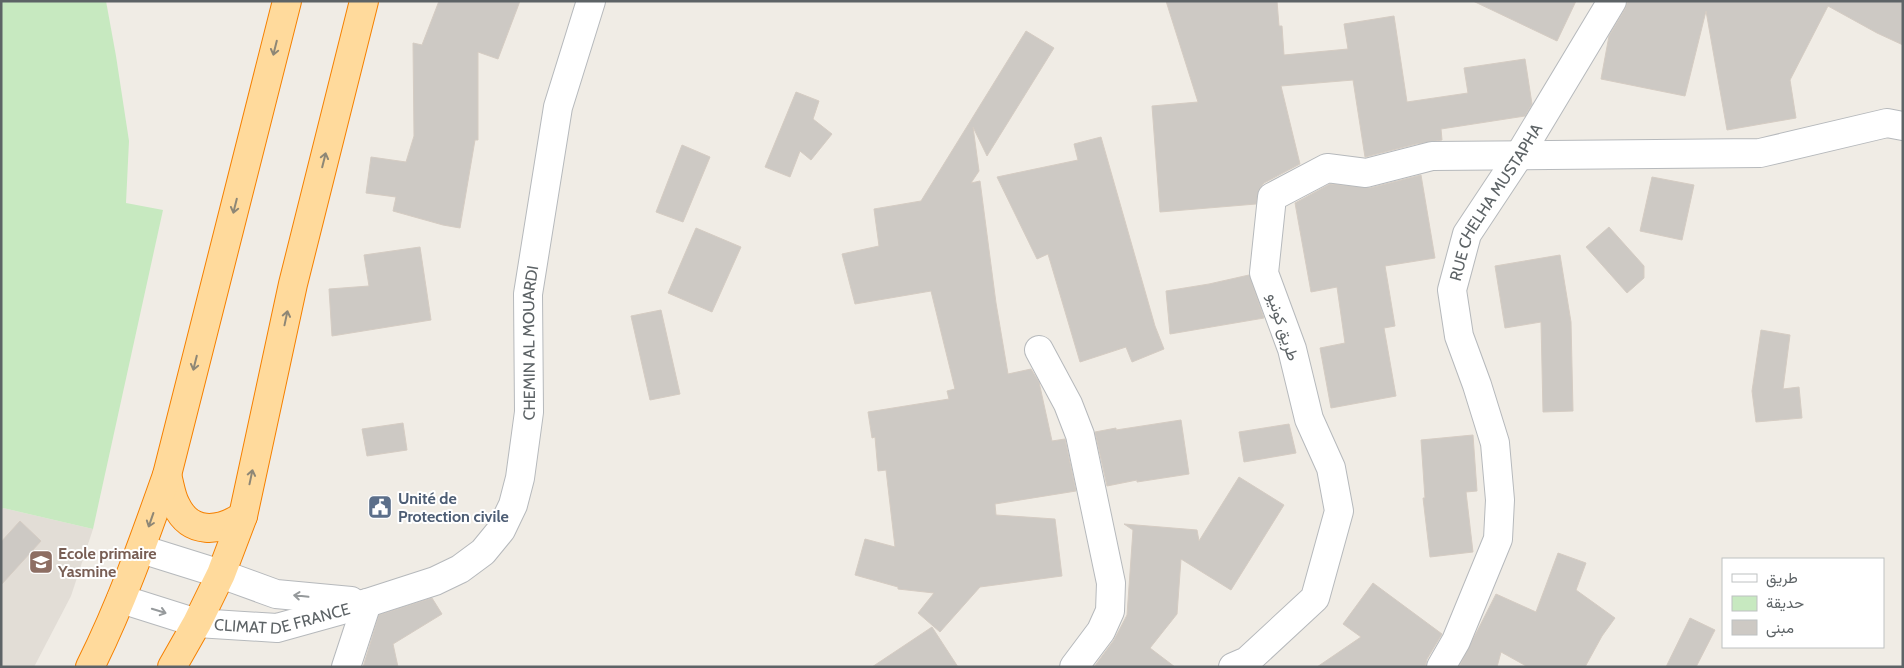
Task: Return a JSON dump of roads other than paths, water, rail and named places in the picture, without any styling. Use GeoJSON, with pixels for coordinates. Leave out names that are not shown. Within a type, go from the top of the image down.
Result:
{"type":"FeatureCollection","features":[{"type":"Feature","properties":{"kind":"highway"},"geometry":{"type":"LineString","coordinates":[[90,667],[121,599],[167,475],[287,1]]}},
{"type":"Feature","properties":{"kind":"highway"},"geometry":{"type":"LineString","coordinates":[[172,667],[197,623],[221,574],[243,516],[293,284],[364,1]]}},
{"type":"Feature","properties":{"kind":"highway"},"geometry":{"type":"LineString","coordinates":[[167,475],[175,504],[187,520],[195,525],[214,529],[224,527],[243,516]]}},
{"type":"Feature","properties":{"kind":"street","name":"CHEMIN AL MOUARDI"},"geometry":{"type":"LineString","coordinates":[[367,603],[435,581],[460,569],[483,552],[500,530],[513,505],[520,478],[529,412],[528,294],[558,107],[591,1]]}},
{"type":"Feature","properties":{"kind":"street","name":"RUE CHELHA MUSTAPHA"},"geometry":{"type":"LineString","coordinates":[[1441,667],[1456,641],[1498,539],[1500,500],[1495,442],[1459,336],[1452,290],[1467,234],[1520,154],[1594,34],[1612,1]]}},
{"type":"Feature","properties":{"kind":"street"},"geometry":{"type":"LineString","coordinates":[[1520,154],[1760,153],[1887,123],[1903,126]]}},
{"type":"Feature","properties":{"kind":"street","name":"طريق كونيو"},"geometry":{"type":"LineString","coordinates":[[1233,667],[1247,661],[1315,598],[1339,511],[1331,468],[1309,419],[1292,349],[1264,273],[1272,197],[1327,168],[1366,173],[1432,156],[1520,154]]}},
{"type":"Feature","properties":{"kind":"street"},"geometry":{"type":"LineString","coordinates":[[1038,350],[1068,404],[1080,435],[1111,583],[1110,611],[1101,631],[1074,667]]}},
{"type":"Feature","properties":{"kind":"street"},"geometry":{"type":"LineString","coordinates":[[141,549],[221,574],[276,594],[367,603],[346,667]]}},
{"type":"Feature","properties":{"kind":"street","name":"CLIMAT DE FRANCE"},"geometry":{"type":"LineString","coordinates":[[121,599],[197,623],[277,628],[367,603]]}},
{"type":"Feature","properties":{"kind":"place","name":"Unité de Protection civile"},"geometry":{"type":"Point","coordinates":[380,507]}},
{"type":"Feature","properties":{"kind":"place","name":"Ecole primaire Yasmine"},"geometry":{"type":"Point","coordinates":[41,562]}}]}
